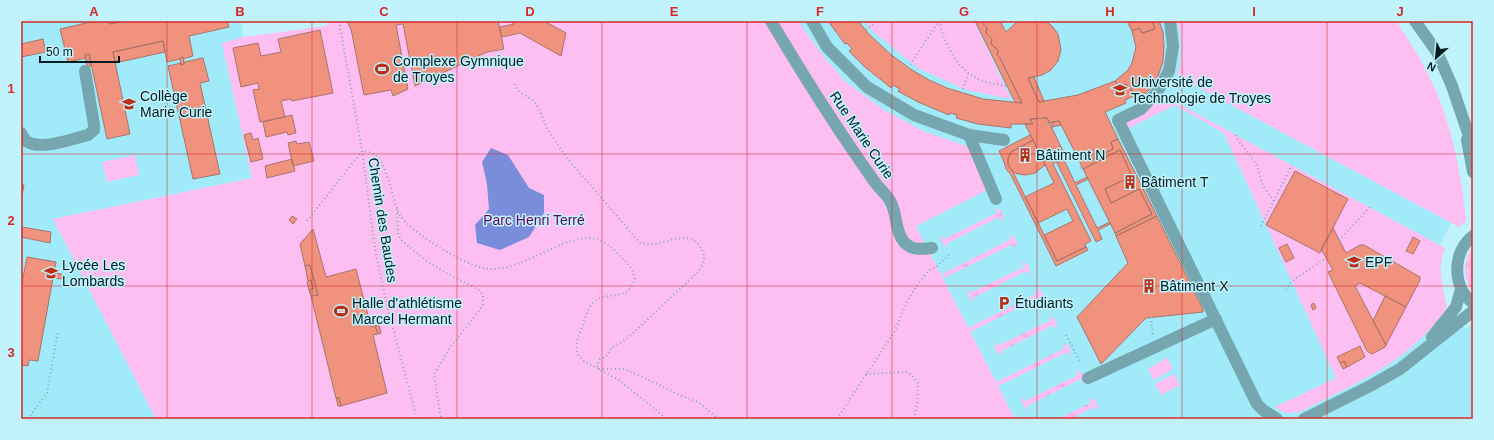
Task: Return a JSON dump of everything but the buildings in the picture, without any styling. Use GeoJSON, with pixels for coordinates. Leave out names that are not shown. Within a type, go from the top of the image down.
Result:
{"type":"FeatureCollection","features":[{"type":"Feature","properties":{"kind":"street","name":"Rue Marie Curie"},"geometry":{"type":"LineString","coordinates":[[771,21],[842,134],[875,182],[890,200],[894,208],[898,230],[904,242],[913,249],[932,248]]}},
{"type":"Feature","properties":{"kind":"street"},"geometry":{"type":"LineString","coordinates":[[812,21],[828,47],[867,87],[914,115],[969,135],[1004,140]]}},
{"type":"Feature","properties":{"kind":"street"},"geometry":{"type":"LineString","coordinates":[[1170,21],[1173,46],[1169,72],[1157,92],[1141,109],[1118,120],[1257,404],[1262,410],[1276,419]]}},
{"type":"Feature","properties":{"kind":"street"},"geometry":{"type":"LineString","coordinates":[[1414,21],[1436,52],[1452,86],[1473,148]]}},
{"type":"Feature","properties":{"kind":"street"},"geometry":{"type":"LineString","coordinates":[[21,133],[25,140],[32,144],[44,145],[88,135],[94,130],[85,71]]}},
{"type":"Feature","properties":{"kind":"street"},"geometry":{"type":"LineString","coordinates":[[1464,122],[1473,172]]}},
{"type":"Feature","properties":{"kind":"street"},"geometry":{"type":"LineString","coordinates":[[969,135],[996,199]]}},
{"type":"Feature","properties":{"kind":"street"},"geometry":{"type":"LineString","coordinates":[[1473,236],[1460,253],[1457,262],[1458,281],[1461,289],[1473,303]]}},
{"type":"Feature","properties":{"kind":"street"},"geometry":{"type":"LineString","coordinates":[[1418,356],[1456,307],[1461,289]]}},
{"type":"Feature","properties":{"kind":"street"},"geometry":{"type":"LineString","coordinates":[[1304,419],[1400,369],[1473,311]]}},
{"type":"Feature","properties":{"kind":"street"},"geometry":{"type":"LineString","coordinates":[[1088,378],[1216,319]]}},
{"type":"Feature","properties":{"kind":"path","name":"Chemin des Baudes"},"geometry":{"type":"LineString","coordinates":[[339,21],[362,150],[376,256],[390,317],[417,419]]}},
{"type":"Feature","properties":{"kind":"path"},"geometry":{"type":"LineString","coordinates":[[866,30],[877,21]]}},
{"type":"Feature","properties":{"kind":"path"},"geometry":{"type":"LineString","coordinates":[[908,68],[939,21]]}},
{"type":"Feature","properties":{"kind":"path"},"geometry":{"type":"LineString","coordinates":[[939,21],[943,38],[952,56],[968,72],[985,82],[1007,86]]}},
{"type":"Feature","properties":{"kind":"path"},"geometry":{"type":"LineString","coordinates":[[962,93],[968,72]]}},
{"type":"Feature","properties":{"kind":"path"},"geometry":{"type":"LineString","coordinates":[[515,84],[521,93],[534,101],[547,128],[566,157],[639,242],[645,245],[650,245],[687,238],[697,243],[704,252],[703,263],[697,273],[632,334],[622,342],[612,347],[606,357],[600,359],[596,364],[598,369]]}},
{"type":"Feature","properties":{"kind":"path"},"geometry":{"type":"LineString","coordinates":[[1236,135],[1257,166],[1263,186],[1274,201]]}},
{"type":"Feature","properties":{"kind":"path"},"geometry":{"type":"LineString","coordinates":[[307,221],[362,150],[374,154],[384,167],[401,216],[422,235],[468,263],[485,269],[506,268],[581,239],[596,239],[605,243],[615,250],[631,267],[634,279],[633,283],[626,292],[622,294],[598,298],[592,303],[587,312],[576,342],[577,354],[580,358],[619,380],[667,419]]}},
{"type":"Feature","properties":{"kind":"path"},"geometry":{"type":"LineString","coordinates":[[1261,226],[1292,165]]}},
{"type":"Feature","properties":{"kind":"path"},"geometry":{"type":"LineString","coordinates":[[1339,240],[1370,207]]}},
{"type":"Feature","properties":{"kind":"path"},"geometry":{"type":"LineString","coordinates":[[397,208],[398,234],[402,241],[427,261],[446,273],[472,286],[480,291],[483,296],[479,311],[451,346],[434,374],[441,419]]}},
{"type":"Feature","properties":{"kind":"path"},"geometry":{"type":"LineString","coordinates":[[837,419],[893,334],[906,303],[918,284],[928,271],[937,266],[949,255]]}},
{"type":"Feature","properties":{"kind":"path"},"geometry":{"type":"LineString","coordinates":[[1286,290],[1292,281],[1326,258]]}},
{"type":"Feature","properties":{"kind":"path"},"geometry":{"type":"LineString","coordinates":[[1151,317],[1154,348]]}},
{"type":"Feature","properties":{"kind":"path"},"geometry":{"type":"LineString","coordinates":[[28,419],[46,393],[58,330]]}},
{"type":"Feature","properties":{"kind":"path"},"geometry":{"type":"LineString","coordinates":[[1066,335],[1080,361]]}},
{"type":"Feature","properties":{"kind":"path"},"geometry":{"type":"LineString","coordinates":[[598,369],[624,370],[645,378],[698,402],[714,414],[717,419]]}},
{"type":"Feature","properties":{"kind":"path"},"geometry":{"type":"LineString","coordinates":[[866,374],[908,372],[918,383],[917,404],[914,419]]}},
{"type":"Feature","properties":{"kind":"shaded area","name":"Collège Marie Curie"},"geometry":{"type":"Polygon","coordinates":[[[21,21],[241,21],[244,37],[223,44],[253,178],[54,219],[156,419],[21,419],[21,21]]]}},
{"type":"Feature","properties":{"kind":"shaded area"},"geometry":{"type":"Polygon","coordinates":[[[757,21],[1383,21],[1457,212],[1434,256],[1438,309],[1466,328],[1473,325],[1473,419],[995,419],[757,21]]]}},
{"type":"Feature","properties":{"kind":"green space","name":"Parc Henri Terré"},"geometry":{"type":"Polygon","coordinates":[[[331,21],[798,21],[824,57],[846,82],[884,110],[923,131],[969,147],[989,189],[916,226],[1015,419],[156,419],[53,219],[252,178],[222,43],[244,37],[326,26],[331,21]]]}},
{"type":"Feature","properties":{"kind":"green space"},"geometry":{"type":"Polygon","coordinates":[[[865,21],[974,21],[1011,99],[966,90],[918,68],[871,30],[865,21]]]}},
{"type":"Feature","properties":{"kind":"green space"},"geometry":{"type":"Polygon","coordinates":[[[1177,21],[1396,21],[1424,67],[1434,86],[1443,110],[1452,140],[1459,172],[1466,219],[1465,222],[1459,227],[1177,76],[1182,48],[1177,21]]]}},
{"type":"Feature","properties":{"kind":"green space","name":"EPF"},"geometry":{"type":"Polygon","coordinates":[[[1162,95],[1445,248],[1441,263],[1441,277],[1447,306],[1436,323],[1402,355],[1370,376],[1300,412],[1285,413],[1275,407],[1336,378],[1224,133],[1175,105],[1129,128],[1126,122],[1144,113],[1162,95]]]}},
{"type":"Feature","properties":{"kind":"green space"},"geometry":{"type":"Polygon","coordinates":[[[135,155],[139,175],[107,182],[102,162],[135,155]]]}},
{"type":"Feature","properties":{"kind":"green space"},"geometry":{"type":"Polygon","coordinates":[[[995,208],[1000,210],[1003,216],[1002,222],[999,217],[946,244],[948,248],[942,243],[941,235],[944,239],[997,213],[995,208]]]}},
{"type":"Feature","properties":{"kind":"green space"},"geometry":{"type":"Polygon","coordinates":[[[1009,235],[1014,237],[1017,243],[1016,248],[1013,244],[944,278],[942,274],[1011,239],[1009,235]]]}},
{"type":"Feature","properties":{"kind":"green space"},"geometry":{"type":"Polygon","coordinates":[[[1473,247],[1473,293],[1467,282],[1465,270],[1467,258],[1473,247]]]}},
{"type":"Feature","properties":{"kind":"green space"},"geometry":{"type":"Polygon","coordinates":[[[1022,262],[1027,264],[1030,270],[1029,276],[1026,271],[973,298],[975,302],[971,300],[968,295],[968,289],[970,293],[1024,267],[1022,262]]]}},
{"type":"Feature","properties":{"kind":"green space"},"geometry":{"type":"Polygon","coordinates":[[[1036,288],[1041,291],[1044,296],[1043,302],[1040,297],[970,332],[968,328],[1038,293],[1036,288]]]}},
{"type":"Feature","properties":{"kind":"green space"},"geometry":{"type":"Polygon","coordinates":[[[1049,316],[1054,318],[1057,324],[1056,329],[1053,325],[1000,352],[1001,356],[995,349],[994,343],[997,346],[1051,320],[1049,316]]]}},
{"type":"Feature","properties":{"kind":"green space"},"geometry":{"type":"Polygon","coordinates":[[[1063,343],[1068,345],[1071,351],[1070,356],[1067,352],[998,386],[996,382],[1065,348],[1063,343]]]}},
{"type":"Feature","properties":{"kind":"green space"},"geometry":{"type":"Polygon","coordinates":[[[1167,358],[1173,369],[1154,380],[1148,369],[1167,358]]]}},
{"type":"Feature","properties":{"kind":"green space"},"geometry":{"type":"Polygon","coordinates":[[[1076,370],[1081,372],[1085,378],[1083,384],[1081,379],[1027,406],[1029,410],[1023,405],[1022,397],[1025,401],[1078,375],[1076,370]]]}},
{"type":"Feature","properties":{"kind":"green space"},"geometry":{"type":"Polygon","coordinates":[[[1174,374],[1180,385],[1161,395],[1155,384],[1174,374]]]}},
{"type":"Feature","properties":{"kind":"green space"},"geometry":{"type":"Polygon","coordinates":[[[1089,398],[1095,400],[1098,406],[1096,411],[1094,407],[1070,419],[1058,419],[1091,403],[1089,398]]]}},
{"type":"Feature","properties":{"kind":"water"},"geometry":{"type":"Polygon","coordinates":[[[491,148],[508,155],[529,188],[544,195],[544,213],[529,237],[500,250],[477,243],[475,225],[489,209],[487,184],[482,162],[491,148]]]}},
{"type":"Feature","properties":{"kind":"place","name":"Complexe Gymnique de Troyes"},"geometry":{"type":"Point","coordinates":[382,69]}},
{"type":"Feature","properties":{"kind":"place","name":"Université de Technologie de Troyes"},"geometry":{"type":"Point","coordinates":[1120,90]}},
{"type":"Feature","properties":{"kind":"place","name":"Collège Marie Curie"},"geometry":{"type":"Point","coordinates":[129,104]}},
{"type":"Feature","properties":{"kind":"place","name":"Bâtiment N"},"geometry":{"type":"Point","coordinates":[1025,155]}},
{"type":"Feature","properties":{"kind":"place","name":"Bâtiment T"},"geometry":{"type":"Point","coordinates":[1130,182]}},
{"type":"Feature","properties":{"kind":"place","name":"EPF"},"geometry":{"type":"Point","coordinates":[1354,262]}},
{"type":"Feature","properties":{"kind":"place","name":"Lycée Les Lombards"},"geometry":{"type":"Point","coordinates":[51,273]}},
{"type":"Feature","properties":{"kind":"place","name":"Bâtiment X"},"geometry":{"type":"Point","coordinates":[1149,286]}},
{"type":"Feature","properties":{"kind":"place","name":"Étudiants"},"geometry":{"type":"Point","coordinates":[1004,303]}},
{"type":"Feature","properties":{"kind":"place","name":"Halle d'athlétisme Marcel Hermant"},"geometry":{"type":"Point","coordinates":[341,311]}}]}
